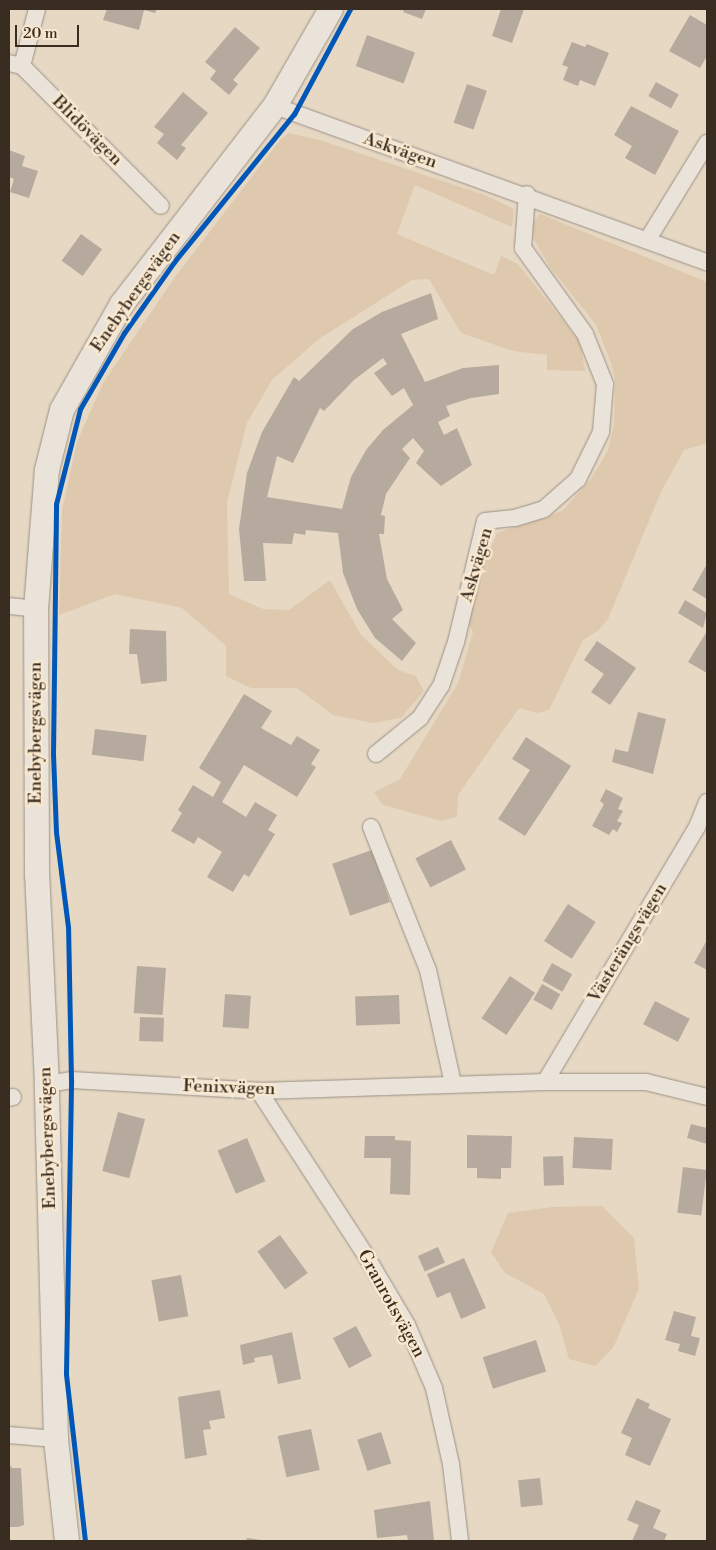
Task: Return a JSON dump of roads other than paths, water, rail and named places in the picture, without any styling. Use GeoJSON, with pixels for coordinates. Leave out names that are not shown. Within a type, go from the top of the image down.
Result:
{"type":"FeatureCollection","features":[{"type":"Feature","properties":{"kind":"main road","name":"Enebybergsvägen"},"geometry":{"type":"LineString","coordinates":[[67,1541],[56,1439],[47,1084],[37,875],[36,609],[47,470],[62,410],[122,304],[275,106],[330,9]]}},
{"type":"Feature","properties":{"kind":"street"},"geometry":{"type":"LineString","coordinates":[[15,64],[37,9]]}},
{"type":"Feature","properties":{"kind":"street","name":"Blidövägen"},"geometry":{"type":"LineString","coordinates":[[15,64],[161,206]]}},
{"type":"Feature","properties":{"kind":"street","name":"Askvägen"},"geometry":{"type":"LineString","coordinates":[[275,106],[527,194],[707,262]]}},
{"type":"Feature","properties":{"kind":"street"},"geometry":{"type":"LineString","coordinates":[[648,239],[707,143]]}},
{"type":"Feature","properties":{"kind":"street","name":"Askvägen"},"geometry":{"type":"LineString","coordinates":[[376,754],[420,718],[441,686],[456,642],[486,521],[515,518],[544,509],[578,479],[602,432],[605,384],[585,334],[523,248],[527,194]]}},
{"type":"Feature","properties":{"kind":"street"},"geometry":{"type":"LineString","coordinates":[[9,606],[36,609]]}},
{"type":"Feature","properties":{"kind":"street","name":"Västerängsvägen"},"geometry":{"type":"LineString","coordinates":[[545,1082],[697,827],[707,802]]}},
{"type":"Feature","properties":{"kind":"street"},"geometry":{"type":"LineString","coordinates":[[371,827],[428,970],[453,1084]]}},
{"type":"Feature","properties":{"kind":"street","name":"Fenixvägen"},"geometry":{"type":"LineString","coordinates":[[47,1084],[71,1080],[259,1091],[453,1084],[646,1082],[707,1097]]}},
{"type":"Feature","properties":{"kind":"street","name":"Granrotsvägen"},"geometry":{"type":"LineString","coordinates":[[259,1091],[368,1259],[411,1334],[434,1388],[451,1464],[460,1541]]}},
{"type":"Feature","properties":{"kind":"street"},"geometry":{"type":"LineString","coordinates":[[9,1435],[56,1439]]}}]}
